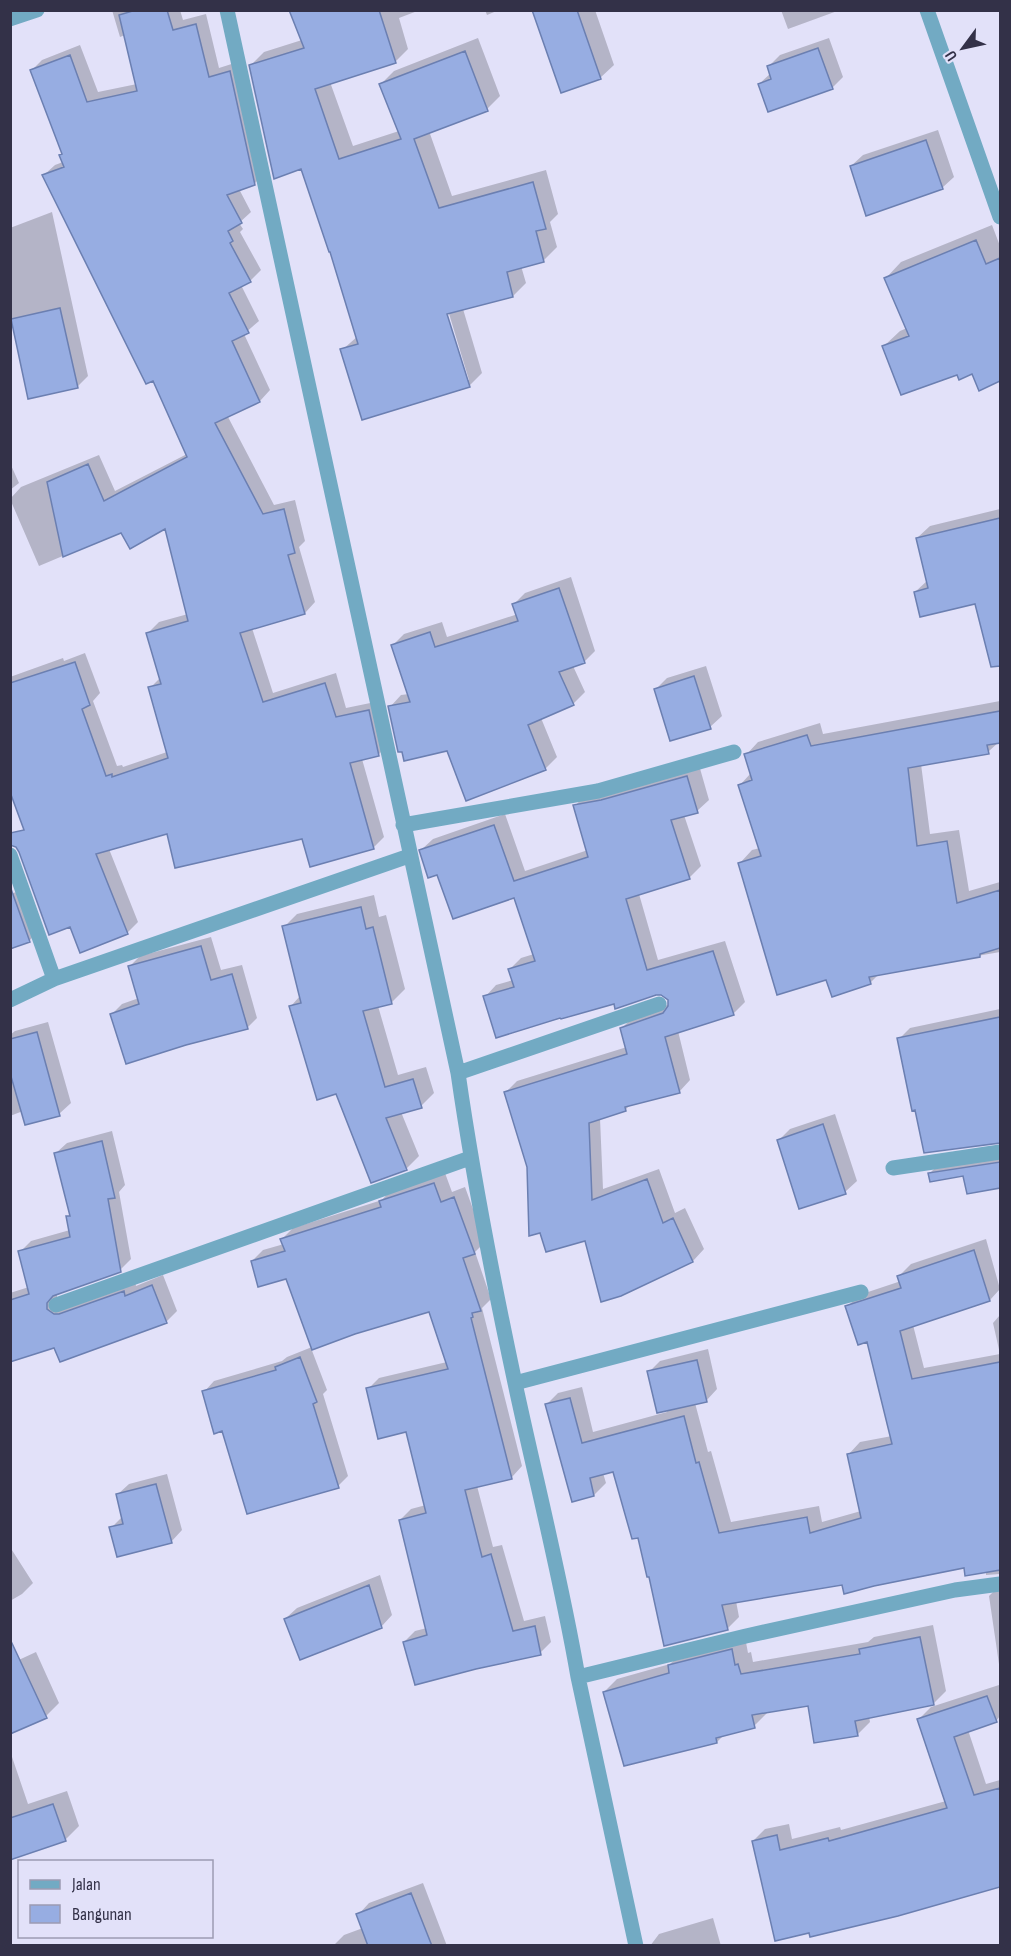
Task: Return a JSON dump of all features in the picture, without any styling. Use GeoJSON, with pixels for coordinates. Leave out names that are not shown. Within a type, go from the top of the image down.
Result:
{"type":"FeatureCollection","features":[{"type":"Feature","properties":{"kind":"street"},"geometry":{"type":"LineString","coordinates":[[10,19],[37,10]]}},
{"type":"Feature","properties":{"kind":"street"},"geometry":{"type":"LineString","coordinates":[[227,10],[458,1073],[470,1158],[515,1383],[565,1601],[578,1677],[636,1946]]}},
{"type":"Feature","properties":{"kind":"street"},"geometry":{"type":"LineString","coordinates":[[927,10],[1000,217]]}},
{"type":"Feature","properties":{"kind":"street"},"geometry":{"type":"LineString","coordinates":[[404,825],[598,791],[734,752]]}},
{"type":"Feature","properties":{"kind":"street"},"geometry":{"type":"LineString","coordinates":[[10,855],[54,979]]}},
{"type":"Feature","properties":{"kind":"street"},"geometry":{"type":"LineString","coordinates":[[10,1000],[54,979],[410,856]]}},
{"type":"Feature","properties":{"kind":"street"},"geometry":{"type":"LineString","coordinates":[[458,1073],[658,1004]]}},
{"type":"Feature","properties":{"kind":"street"},"geometry":{"type":"LineString","coordinates":[[892,1168],[1000,1152]]}},
{"type":"Feature","properties":{"kind":"street"},"geometry":{"type":"LineString","coordinates":[[56,1305],[470,1158]]}},
{"type":"Feature","properties":{"kind":"street"},"geometry":{"type":"LineString","coordinates":[[515,1383],[861,1292]]}},
{"type":"Feature","properties":{"kind":"street"},"geometry":{"type":"LineString","coordinates":[[578,1677],[746,1636],[955,1590],[1000,1584]]}},
{"type":"Feature","properties":{"kind":"building"},"geometry":{"type":"Polygon","coordinates":[[[136,10],[167,10],[173,30],[196,24],[209,77],[230,71],[255,185],[227,195],[242,223],[228,231],[233,241],[230,243],[251,282],[229,293],[249,333],[232,341],[260,402],[215,423],[263,514],[284,509],[295,553],[288,555],[305,614],[240,633],[263,702],[325,683],[336,717],[369,710],[379,756],[350,763],[374,849],[310,867],[302,839],[175,868],[167,834],[96,854],[128,934],[80,953],[70,927],[49,935],[19,852],[16,847],[10,845],[10,833],[24,830],[10,792],[10,683],[75,662],[90,705],[82,709],[106,776],[112,774],[112,777],[168,758],[148,687],[161,684],[146,633],[188,621],[165,529],[130,549],[121,533],[63,557],[47,482],[88,464],[104,501],[187,457],[153,381],[146,384],[42,175],[64,167],[59,155],[62,154],[30,70],[70,55],[87,102],[137,91],[119,15],[136,10]]]}},
{"type":"Feature","properties":{"kind":"building"},"geometry":{"type":"Polygon","coordinates":[[[289,10],[379,10],[396,63],[315,89],[339,159],[401,139],[379,84],[465,51],[488,111],[414,139],[439,208],[533,182],[546,229],[536,231],[544,262],[507,272],[513,297],[447,314],[470,387],[362,420],[340,349],[358,344],[330,252],[301,169],[274,179],[249,65],[304,48],[289,10]]]}},
{"type":"Feature","properties":{"kind":"building"},"geometry":{"type":"Polygon","coordinates":[[[532,10],[577,10],[601,79],[561,93],[532,10]]]}},
{"type":"Feature","properties":{"kind":"building"},"geometry":{"type":"Polygon","coordinates":[[[818,48],[833,89],[768,112],[758,84],[771,79],[767,66],[818,48]]]}},
{"type":"Feature","properties":{"kind":"building"},"geometry":{"type":"Polygon","coordinates":[[[926,140],[943,189],[866,216],[850,166],[926,140]]]}},
{"type":"Feature","properties":{"kind":"building"},"geometry":{"type":"Polygon","coordinates":[[[976,240],[986,264],[1000,258],[1000,381],[979,391],[972,374],[959,380],[957,375],[901,395],[882,346],[909,336],[884,278],[976,240]]]}},
{"type":"Feature","properties":{"kind":"building"},"geometry":{"type":"Polygon","coordinates":[[[60,308],[78,388],[28,399],[11,319],[60,308]]]}},
{"type":"Feature","properties":{"kind":"building"},"geometry":{"type":"Polygon","coordinates":[[[1000,518],[1000,666],[991,667],[975,604],[920,617],[914,592],[928,588],[916,538],[1000,518]]]}},
{"type":"Feature","properties":{"kind":"building"},"geometry":{"type":"Polygon","coordinates":[[[559,588],[585,663],[559,672],[574,705],[528,725],[546,770],[466,801],[447,751],[404,761],[402,752],[398,752],[388,706],[410,702],[391,645],[430,632],[435,647],[518,621],[512,604],[559,588]]]}},
{"type":"Feature","properties":{"kind":"building"},"geometry":{"type":"Polygon","coordinates":[[[694,676],[711,729],[670,741],[654,689],[694,676]]]}},
{"type":"Feature","properties":{"kind":"building"},"geometry":{"type":"Polygon","coordinates":[[[1000,711],[1000,743],[987,745],[989,754],[908,768],[917,846],[947,841],[957,903],[1000,890],[1000,948],[980,954],[980,957],[869,977],[871,984],[832,997],[826,980],[777,995],[738,863],[761,856],[738,785],[752,780],[744,754],[807,735],[811,746],[1000,711]]]}},
{"type":"Feature","properties":{"kind":"building"},"geometry":{"type":"Polygon","coordinates":[[[687,776],[698,813],[671,820],[690,879],[626,899],[647,970],[713,951],[734,1015],[665,1037],[680,1093],[625,1107],[626,1111],[589,1123],[592,1200],[647,1179],[663,1223],[673,1218],[693,1262],[621,1296],[601,1302],[585,1241],[546,1252],[540,1233],[529,1236],[527,1167],[504,1092],[627,1054],[620,1028],[663,1013],[668,1006],[668,1000],[661,995],[656,995],[615,1009],[614,1004],[496,1038],[483,996],[514,987],[508,969],[535,961],[514,898],[453,919],[437,875],[428,878],[419,850],[494,825],[514,881],[588,857],[573,805],[601,800],[687,776]]]}},
{"type":"Feature","properties":{"kind":"building"},"geometry":{"type":"Polygon","coordinates":[[[10,886],[30,942],[10,949],[10,886]]]}},
{"type":"Feature","properties":{"kind":"building"},"geometry":{"type":"Polygon","coordinates":[[[361,907],[366,929],[373,927],[392,1004],[363,1011],[385,1087],[413,1079],[422,1108],[386,1118],[407,1170],[371,1183],[336,1094],[317,1100],[289,1006],[301,1003],[282,926],[361,907]]]}},
{"type":"Feature","properties":{"kind":"building"},"geometry":{"type":"Polygon","coordinates":[[[201,946],[211,980],[232,974],[248,1029],[126,1064],[110,1014],[139,1004],[128,966],[201,946]]]}},
{"type":"Feature","properties":{"kind":"building"},"geometry":{"type":"Polygon","coordinates":[[[1000,1017],[1000,1143],[924,1153],[915,1110],[912,1111],[897,1038],[1000,1017]]]}},
{"type":"Feature","properties":{"kind":"building"},"geometry":{"type":"Polygon","coordinates":[[[37,1032],[60,1116],[25,1125],[10,1073],[10,1039],[37,1032]]]}},
{"type":"Feature","properties":{"kind":"building"},"geometry":{"type":"Polygon","coordinates":[[[823,1124],[846,1194],[799,1209],[777,1140],[823,1124]]]}},
{"type":"Feature","properties":{"kind":"building"},"geometry":{"type":"Polygon","coordinates":[[[102,1141],[115,1198],[108,1199],[121,1272],[53,1296],[47,1303],[47,1309],[54,1314],[59,1314],[124,1291],[125,1296],[152,1285],[167,1323],[60,1362],[54,1348],[10,1362],[10,1300],[29,1294],[18,1251],[70,1237],[66,1216],[70,1216],[54,1153],[102,1141]]]}},
{"type":"Feature","properties":{"kind":"building"},"geometry":{"type":"Polygon","coordinates":[[[1000,1162],[1000,1188],[967,1194],[963,1176],[930,1182],[928,1173],[1000,1162]]]}},
{"type":"Feature","properties":{"kind":"building"},"geometry":{"type":"Polygon","coordinates":[[[434,1183],[441,1202],[454,1197],[475,1254],[463,1258],[481,1311],[472,1313],[471,1318],[512,1479],[465,1490],[482,1557],[491,1554],[513,1631],[535,1626],[541,1655],[415,1685],[403,1642],[427,1635],[399,1520],[426,1513],[406,1432],[378,1439],[366,1388],[448,1369],[429,1312],[355,1334],[312,1350],[286,1279],[258,1287],[251,1261],[285,1251],[280,1239],[381,1207],[379,1201],[434,1183]]]}},
{"type":"Feature","properties":{"kind":"building"},"geometry":{"type":"Polygon","coordinates":[[[974,1250],[990,1301],[900,1331],[912,1379],[1000,1362],[1000,1570],[965,1576],[964,1568],[844,1594],[842,1585],[722,1605],[728,1630],[664,1646],[638,1538],[632,1539],[613,1472],[590,1478],[594,1496],[572,1502],[545,1404],[570,1398],[582,1443],[684,1416],[696,1463],[699,1462],[719,1533],[807,1517],[810,1533],[861,1518],[847,1454],[892,1444],[867,1342],[858,1345],[845,1306],[901,1288],[897,1276],[974,1250]]]}},
{"type":"Feature","properties":{"kind":"building"},"geometry":{"type":"Polygon","coordinates":[[[300,1357],[317,1402],[313,1404],[339,1488],[247,1514],[222,1431],[214,1434],[202,1391],[276,1370],[275,1367],[300,1357]]]}},
{"type":"Feature","properties":{"kind":"building"},"geometry":{"type":"Polygon","coordinates":[[[697,1360],[707,1402],[657,1413],[647,1371],[697,1360]]]}},
{"type":"Feature","properties":{"kind":"building"},"geometry":{"type":"Polygon","coordinates":[[[156,1484],[172,1543],[117,1557],[109,1527],[123,1524],[116,1494],[156,1484]]]}},
{"type":"Feature","properties":{"kind":"building"},"geometry":{"type":"Polygon","coordinates":[[[369,1585],[382,1628],[300,1660],[284,1619],[369,1585]]]}},
{"type":"Feature","properties":{"kind":"building"},"geometry":{"type":"Polygon","coordinates":[[[920,1637],[934,1705],[855,1721],[858,1736],[814,1743],[808,1706],[752,1715],[755,1728],[716,1738],[717,1743],[624,1766],[603,1692],[669,1673],[668,1665],[732,1649],[735,1665],[738,1664],[741,1674],[860,1654],[859,1649],[920,1637]]]}},
{"type":"Feature","properties":{"kind":"building"},"geometry":{"type":"Polygon","coordinates":[[[10,1639],[47,1718],[10,1734],[10,1639]]]}},
{"type":"Feature","properties":{"kind":"building"},"geometry":{"type":"Polygon","coordinates":[[[987,1696],[997,1722],[954,1737],[974,1795],[1000,1788],[1000,1887],[898,1916],[810,1937],[809,1933],[775,1941],[752,1841],[777,1835],[780,1850],[828,1838],[829,1841],[947,1808],[917,1719],[987,1696]]]}},
{"type":"Feature","properties":{"kind":"building"},"geometry":{"type":"Polygon","coordinates":[[[53,1804],[66,1841],[10,1860],[10,1818],[53,1804]]]}},
{"type":"Feature","properties":{"kind":"building"},"geometry":{"type":"Polygon","coordinates":[[[411,1893],[432,1946],[368,1946],[356,1914],[411,1893]]]}}]}
